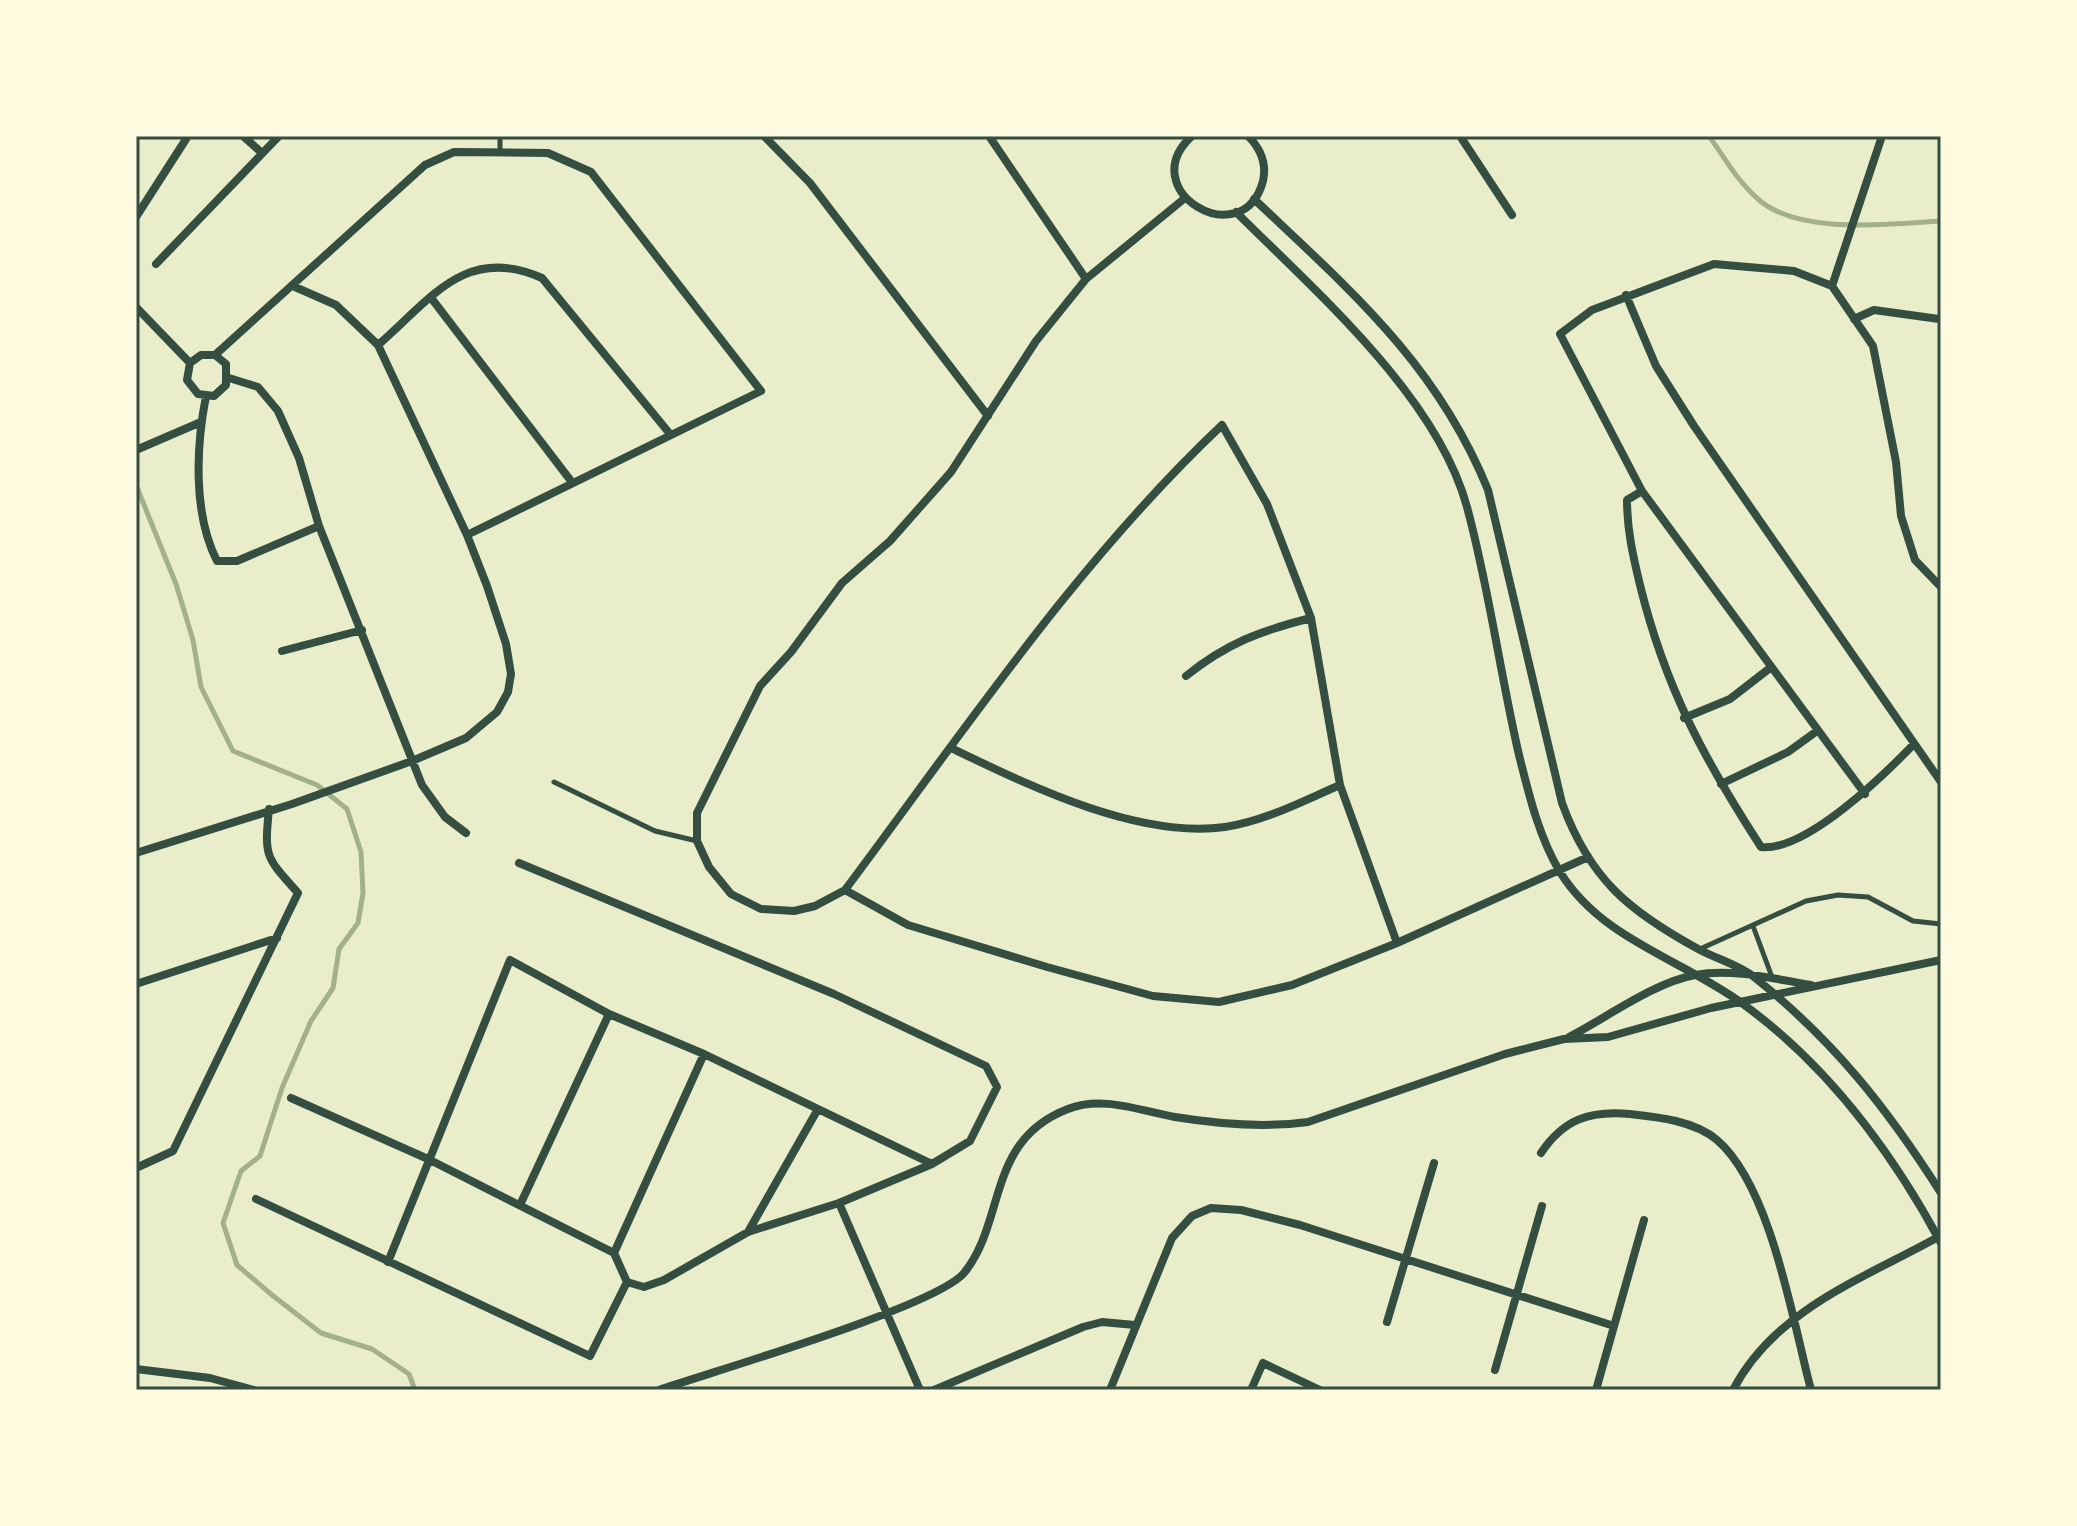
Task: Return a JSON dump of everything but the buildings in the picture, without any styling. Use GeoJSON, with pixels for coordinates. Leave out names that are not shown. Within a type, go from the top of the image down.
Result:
{"type":"FeatureCollection","features":[{"type":"Feature","properties":{"kind":"street"},"geometry":{"type":"LineString","coordinates":[[136,217],[188,136]]}},
{"type":"Feature","properties":{"kind":"street"},"geometry":{"type":"LineString","coordinates":[[243,136],[262,153]]}},
{"type":"Feature","properties":{"kind":"street"},"geometry":{"type":"LineString","coordinates":[[156,264],[279,136]]}},
{"type":"Feature","properties":{"kind":"street"},"geometry":{"type":"LineString","coordinates":[[764,136],[810,183],[988,416]]}},
{"type":"Feature","properties":{"kind":"street"},"geometry":{"type":"LineString","coordinates":[[989,136],[1086,279]]}},
{"type":"Feature","properties":{"kind":"street"},"geometry":{"type":"LineString","coordinates":[[1460,136],[1512,215]]}},
{"type":"Feature","properties":{"kind":"street"},"geometry":{"type":"LineString","coordinates":[[1832,286],[1853,214],[1882,136]]}},
{"type":"Feature","properties":{"kind":"street"},"geometry":{"type":"LineString","coordinates":[[1189,137],[1180,149],[1175,174],[1185,198],[1208,214],[1236,212],[1254,199],[1264,175],[1263,161],[1251,137]]}},
{"type":"Feature","properties":{"kind":"street"},"geometry":{"type":"LineString","coordinates":[[215,355],[295,287],[425,165],[454,152],[548,153],[591,172],[761,391],[571,481],[467,535]]}},
{"type":"Feature","properties":{"kind":"street"},"geometry":{"type":"LineString","coordinates":[[1185,198],[1149,224],[1086,279],[1036,341],[951,472],[890,541],[842,583],[791,652],[760,686],[697,813],[697,841],[709,867],[731,894],[761,909],[794,911],[815,906],[845,890],[1108,544],[1165,479],[1222,425],[1267,504],[1311,618],[1340,785],[1397,943]]}},
{"type":"Feature","properties":{"kind":"street"},"geometry":{"type":"LineString","coordinates":[[1254,199],[1372,312],[1438,391],[1469,442],[1488,490],[1562,803],[1586,858],[1626,904],[1700,949],[1752,975],[1832,1046],[1897,1124],[1941,1193]]}},
{"type":"Feature","properties":{"kind":"street"},"geometry":{"type":"LineString","coordinates":[[1236,212],[1356,332],[1421,414],[1447,459],[1467,505],[1501,677],[1531,798],[1560,872],[1580,898],[1614,929],[1742,1003],[1811,1062],[1836,1089],[1893,1166],[1940,1239],[1845,1284],[1792,1319],[1758,1352],[1733,1390]]}},
{"type":"Feature","properties":{"kind":"street"},"geometry":{"type":"LineString","coordinates":[[1865,794],[1642,491],[1560,334],[1592,310],[1714,264],[1794,271],[1832,286],[1873,346],[1896,462],[1901,516],[1915,560],[1941,587]]}},
{"type":"Feature","properties":{"kind":"street"},"geometry":{"type":"LineString","coordinates":[[378,345],[462,273],[487,266],[518,267],[542,278],[670,434]]}},
{"type":"Feature","properties":{"kind":"street"},"geometry":{"type":"LineString","coordinates":[[136,853],[292,804],[466,738],[497,712],[508,692],[511,674],[506,644],[467,535],[378,345],[336,305],[295,287]]}},
{"type":"Feature","properties":{"kind":"street"},"geometry":{"type":"LineString","coordinates":[[1626,295],[1656,366],[1686,414],[1941,782]]}},
{"type":"Feature","properties":{"kind":"street"},"geometry":{"type":"LineString","coordinates":[[432,299],[571,481]]}},
{"type":"Feature","properties":{"kind":"street"},"geometry":{"type":"LineString","coordinates":[[136,307],[190,363]]}},
{"type":"Feature","properties":{"kind":"street"},"geometry":{"type":"LineString","coordinates":[[1854,319],[1874,310],[1939,319]]}},
{"type":"Feature","properties":{"kind":"street"},"geometry":{"type":"LineString","coordinates":[[201,355],[215,355],[226,364],[229,378],[221,392],[206,396],[191,388],[187,380],[190,363],[201,355]]}},
{"type":"Feature","properties":{"kind":"street"},"geometry":{"type":"LineString","coordinates":[[229,378],[258,387],[274,403],[299,458],[319,526],[412,761],[435,804],[466,833]]}},
{"type":"Feature","properties":{"kind":"street"},"geometry":{"type":"LineString","coordinates":[[206,396],[201,422],[199,470],[208,544],[217,561],[237,561],[319,526]]}},
{"type":"Feature","properties":{"kind":"street"},"geometry":{"type":"LineString","coordinates":[[139,449],[201,422]]}},
{"type":"Feature","properties":{"kind":"street"},"geometry":{"type":"LineString","coordinates":[[1642,491],[1627,500],[1627,528],[1653,639],[1684,718],[1761,847],[1767,848],[1818,826],[1865,794],[1914,744]]}},
{"type":"Feature","properties":{"kind":"street"},"geometry":{"type":"LineString","coordinates":[[1186,676],[1216,652],[1244,638],[1311,618]]}},
{"type":"Feature","properties":{"kind":"street"},"geometry":{"type":"LineString","coordinates":[[282,651],[362,630]]}},
{"type":"Feature","properties":{"kind":"street"},"geometry":{"type":"LineString","coordinates":[[1684,718],[1730,699],[1770,668]]}},
{"type":"Feature","properties":{"kind":"street"},"geometry":{"type":"LineString","coordinates":[[1721,784],[1788,752],[1817,731]]}},
{"type":"Feature","properties":{"kind":"street"},"geometry":{"type":"LineString","coordinates":[[951,748],[1023,783],[1116,814],[1189,829],[1226,827],[1272,814],[1340,785]]}},
{"type":"Feature","properties":{"kind":"street"},"geometry":{"type":"LineString","coordinates":[[136,1168],[173,1151],[298,893],[268,857],[265,846],[269,809]]}},
{"type":"Feature","properties":{"kind":"street"},"geometry":{"type":"LineString","coordinates":[[845,890],[908,925],[1153,996],[1219,1002],[1292,985],[1397,943],[1586,858]]}},
{"type":"Feature","properties":{"kind":"street"},"geometry":{"type":"LineString","coordinates":[[291,1098],[428,1159],[614,1253],[627,1282],[644,1287],[664,1280],[748,1232],[839,1203],[932,1164],[970,1141],[997,1087],[986,1066],[834,994],[519,863]]}},
{"type":"Feature","properties":{"kind":"street"},"geometry":{"type":"LineString","coordinates":[[136,984],[277,938]]}},
{"type":"Feature","properties":{"kind":"street"},"geometry":{"type":"LineString","coordinates":[[388,1262],[510,960],[609,1014],[704,1054],[932,1164]]}},
{"type":"Feature","properties":{"kind":"street"},"geometry":{"type":"LineString","coordinates":[[659,1390],[944,1289],[964,1273],[979,1243],[1003,1172],[1023,1143],[1044,1122],[1069,1108],[1098,1103],[1176,1117],[1282,1126],[1308,1122],[1456,1069],[1564,1039],[1608,1037],[1742,1003],[1941,960]]}},
{"type":"Feature","properties":{"kind":"street"},"geometry":{"type":"LineString","coordinates":[[1564,1039],[1657,987],[1696,975],[1752,975],[1818,986]]}},
{"type":"Feature","properties":{"kind":"street"},"geometry":{"type":"LineString","coordinates":[[520,1205],[609,1014]]}},
{"type":"Feature","properties":{"kind":"street"},"geometry":{"type":"LineString","coordinates":[[614,1253],[704,1054]]}},
{"type":"Feature","properties":{"kind":"street"},"geometry":{"type":"LineString","coordinates":[[748,1232],[818,1109]]}},
{"type":"Feature","properties":{"kind":"street"},"geometry":{"type":"LineString","coordinates":[[1541,1153],[1563,1125],[1605,1114],[1658,1118],[1694,1127],[1717,1140],[1747,1177],[1768,1230],[1811,1390]]}},
{"type":"Feature","properties":{"kind":"street"},"geometry":{"type":"LineString","coordinates":[[1387,1322],[1434,1163]]}},
{"type":"Feature","properties":{"kind":"street"},"geometry":{"type":"LineString","coordinates":[[256,1199],[590,1356],[627,1282]]}},
{"type":"Feature","properties":{"kind":"street"},"geometry":{"type":"LineString","coordinates":[[839,1203],[920,1390]]}},
{"type":"Feature","properties":{"kind":"street"},"geometry":{"type":"LineString","coordinates":[[1495,1370],[1542,1206]]}},
{"type":"Feature","properties":{"kind":"street"},"geometry":{"type":"LineString","coordinates":[[1110,1390],[1172,1238],[1192,1216],[1211,1208],[1241,1210],[1300,1225],[1614,1326]]}},
{"type":"Feature","properties":{"kind":"street"},"geometry":{"type":"LineString","coordinates":[[1596,1390],[1644,1220]]}},
{"type":"Feature","properties":{"kind":"street"},"geometry":{"type":"LineString","coordinates":[[934,1390],[1083,1327],[1102,1322],[1135,1325]]}},
{"type":"Feature","properties":{"kind":"street"},"geometry":{"type":"LineString","coordinates":[[1251,1390],[1263,1363],[1320,1390]]}},
{"type":"Feature","properties":{"kind":"street"},"geometry":{"type":"LineString","coordinates":[[136,1369],[210,1378],[254,1390]]}},
{"type":"Feature","properties":{"kind":"lane"},"geometry":{"type":"LineString","coordinates":[[500,136],[500,152]]}},
{"type":"Feature","properties":{"kind":"lane"},"geometry":{"type":"LineString","coordinates":[[554,782],[655,831],[697,841]]}},
{"type":"Feature","properties":{"kind":"lane"},"geometry":{"type":"LineString","coordinates":[[1700,949],[1806,901],[1838,895],[1868,897],[1913,921],[1941,924]]}},
{"type":"Feature","properties":{"kind":"lane"},"geometry":{"type":"LineString","coordinates":[[1753,926],[1772,978]]}},
{"type":"Feature","properties":{"kind":"waterway"},"geometry":{"type":"LineString","coordinates":[[1709,136],[1744,185],[1776,211],[1821,223],[1846,225],[1941,221]]}},
{"type":"Feature","properties":{"kind":"waterway"},"geometry":{"type":"LineString","coordinates":[[136,485],[176,584],[193,640],[201,687],[233,751],[317,785],[347,809],[361,852],[363,893],[358,923],[339,949],[333,988],[311,1021],[282,1088],[260,1156],[241,1171],[223,1223],[237,1265],[321,1333],[372,1349],[409,1374],[415,1390]]}}]}
